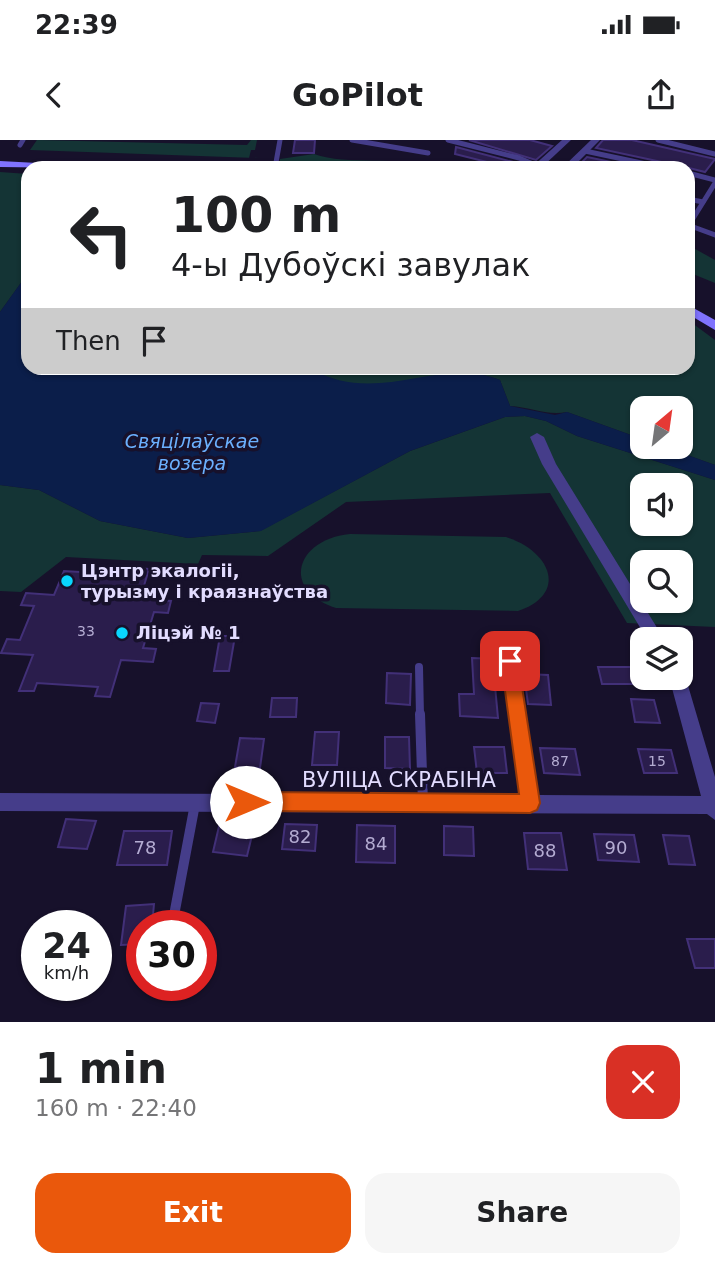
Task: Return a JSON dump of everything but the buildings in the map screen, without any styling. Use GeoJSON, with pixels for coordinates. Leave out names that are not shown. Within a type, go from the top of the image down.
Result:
{"type":"FeatureCollection","features":[{"type":"Feature","properties":{"kind":"street"},"geometry":{"type":"LineString","coordinates":[[544,161],[567,140]]}},
{"type":"Feature","properties":{"kind":"street"},"geometry":{"type":"LineString","coordinates":[[574,161],[597,140]]}},
{"type":"Feature","properties":{"kind":"street"},"geometry":{"type":"LineString","coordinates":[[0,164],[21,165]]}},
{"type":"Feature","properties":{"kind":"street"},"geometry":{"type":"LineString","coordinates":[[695,312],[712,321]]}},
{"type":"Feature","properties":{"kind":"street"},"geometry":{"type":"LineString","coordinates":[[537,437],[549,464],[649,627]]}},
{"type":"Feature","properties":{"kind":"street"},"geometry":{"type":"LineString","coordinates":[[510,661],[530,803]]}},
{"type":"Feature","properties":{"kind":"street"},"geometry":{"type":"LineString","coordinates":[[682,690],[714,808]]}},
{"type":"Feature","properties":{"kind":"street","name":"ВУЛІЦА СКРАБІНА"},"geometry":{"type":"LineString","coordinates":[[0,802],[530,803],[714,808]]}},
{"type":"Feature","properties":{"kind":"lane"},"geometry":{"type":"LineString","coordinates":[[276,161],[280,140]]}},
{"type":"Feature","properties":{"kind":"lane"},"geometry":{"type":"LineString","coordinates":[[352,140],[428,153]]}},
{"type":"Feature","properties":{"kind":"lane"},"geometry":{"type":"LineString","coordinates":[[401,147],[412,140]]}},
{"type":"Feature","properties":{"kind":"lane"},"geometry":{"type":"LineString","coordinates":[[448,140],[525,161]]}},
{"type":"Feature","properties":{"kind":"lane"},"geometry":{"type":"LineString","coordinates":[[658,140],[714,152]]}},
{"type":"Feature","properties":{"kind":"lane"},"geometry":{"type":"LineString","coordinates":[[584,151],[632,161]]}},
{"type":"Feature","properties":{"kind":"lane"},"geometry":{"type":"LineString","coordinates":[[695,175],[715,181],[695,214]]}},
{"type":"Feature","properties":{"kind":"lane"},"geometry":{"type":"LineString","coordinates":[[695,200],[703,202]]}},
{"type":"Feature","properties":{"kind":"lane"},"geometry":{"type":"LineString","coordinates":[[695,228],[715,235]]}},
{"type":"Feature","properties":{"kind":"lane"},"geometry":{"type":"LineString","coordinates":[[419,667],[423,803]]}},
{"type":"Feature","properties":{"kind":"lane"},"geometry":{"type":"LineString","coordinates":[[175,910],[196,801]]}},
{"type":"Feature","properties":{"kind":"green space"},"geometry":{"type":"Polygon","coordinates":[[[37,140],[247,145],[251,140],[257,140],[255,150],[251,150],[249,158],[30,150],[37,140]]]}},
{"type":"Feature","properties":{"kind":"green space"},"geometry":{"type":"Polygon","coordinates":[[[314,154],[327,158],[382,161],[280,161],[314,154]]]}},
{"type":"Feature","properties":{"kind":"green space"},"geometry":{"type":"Polygon","coordinates":[[[0,172],[21,174],[21,283],[0,312],[0,172]]]}},
{"type":"Feature","properties":{"kind":"green space"},"geometry":{"type":"Polygon","coordinates":[[[695,249],[715,260],[715,283],[695,275],[695,249]]]}},
{"type":"Feature","properties":{"kind":"green space"},"geometry":{"type":"Polygon","coordinates":[[[695,325],[715,340],[715,465],[693,457],[693,396],[630,396],[630,435],[567,412],[552,413],[510,406],[500,380],[480,375],[695,375],[695,325]]]}},
{"type":"Feature","properties":{"kind":"green space"},"geometry":{"type":"Polygon","coordinates":[[[321,375],[447,375],[391,384],[348,385],[321,375]]]}},
{"type":"Feature","properties":{"kind":"green space"},"geometry":{"type":"Polygon","coordinates":[[[525,416],[546,421],[577,436],[630,453],[630,459],[649,459],[715,480],[715,627],[627,623],[550,493],[346,502],[268,556],[202,555],[198,564],[66,557],[21,592],[0,591],[0,485],[39,490],[100,521],[188,538],[260,531],[410,451],[505,417],[525,416]]]}},
{"type":"Feature","properties":{"kind":"green space"},"geometry":{"type":"Polygon","coordinates":[[[350,534],[506,537],[521,543],[542,561],[548,572],[548,583],[544,594],[518,611],[336,608],[318,600],[307,589],[301,578],[302,566],[307,555],[317,545],[350,534]]]}},
{"type":"Feature","properties":{"kind":"water","name":"Свяцілаўскае возера"},"geometry":{"type":"Polygon","coordinates":[[[21,283],[21,375],[326,375],[359,383],[383,383],[438,375],[481,375],[500,380],[510,406],[555,415],[567,412],[630,435],[630,453],[577,436],[546,421],[525,416],[505,417],[410,451],[261,531],[188,538],[100,521],[39,490],[0,485],[0,312],[21,283]]]}},
{"type":"Feature","properties":{"kind":"water","name":"Свяцілаўскае возера"},"geometry":{"type":"Polygon","coordinates":[[[693,457],[715,465],[715,480],[649,459],[693,457]]]}},
{"type":"Feature","properties":{"kind":"place","name":"Цэнтр экалогіі, турызму і краязнаўства"},"geometry":{"type":"Point","coordinates":[67,581]}},
{"type":"Feature","properties":{"kind":"place","name":"Ліцэй № 1"},"geometry":{"type":"Point","coordinates":[122,633]}},
{"type":"Feature","properties":{"kind":"route"},"geometry":{"type":"LineString","coordinates":[[246,802],[530,803],[510,661]]}}]}
